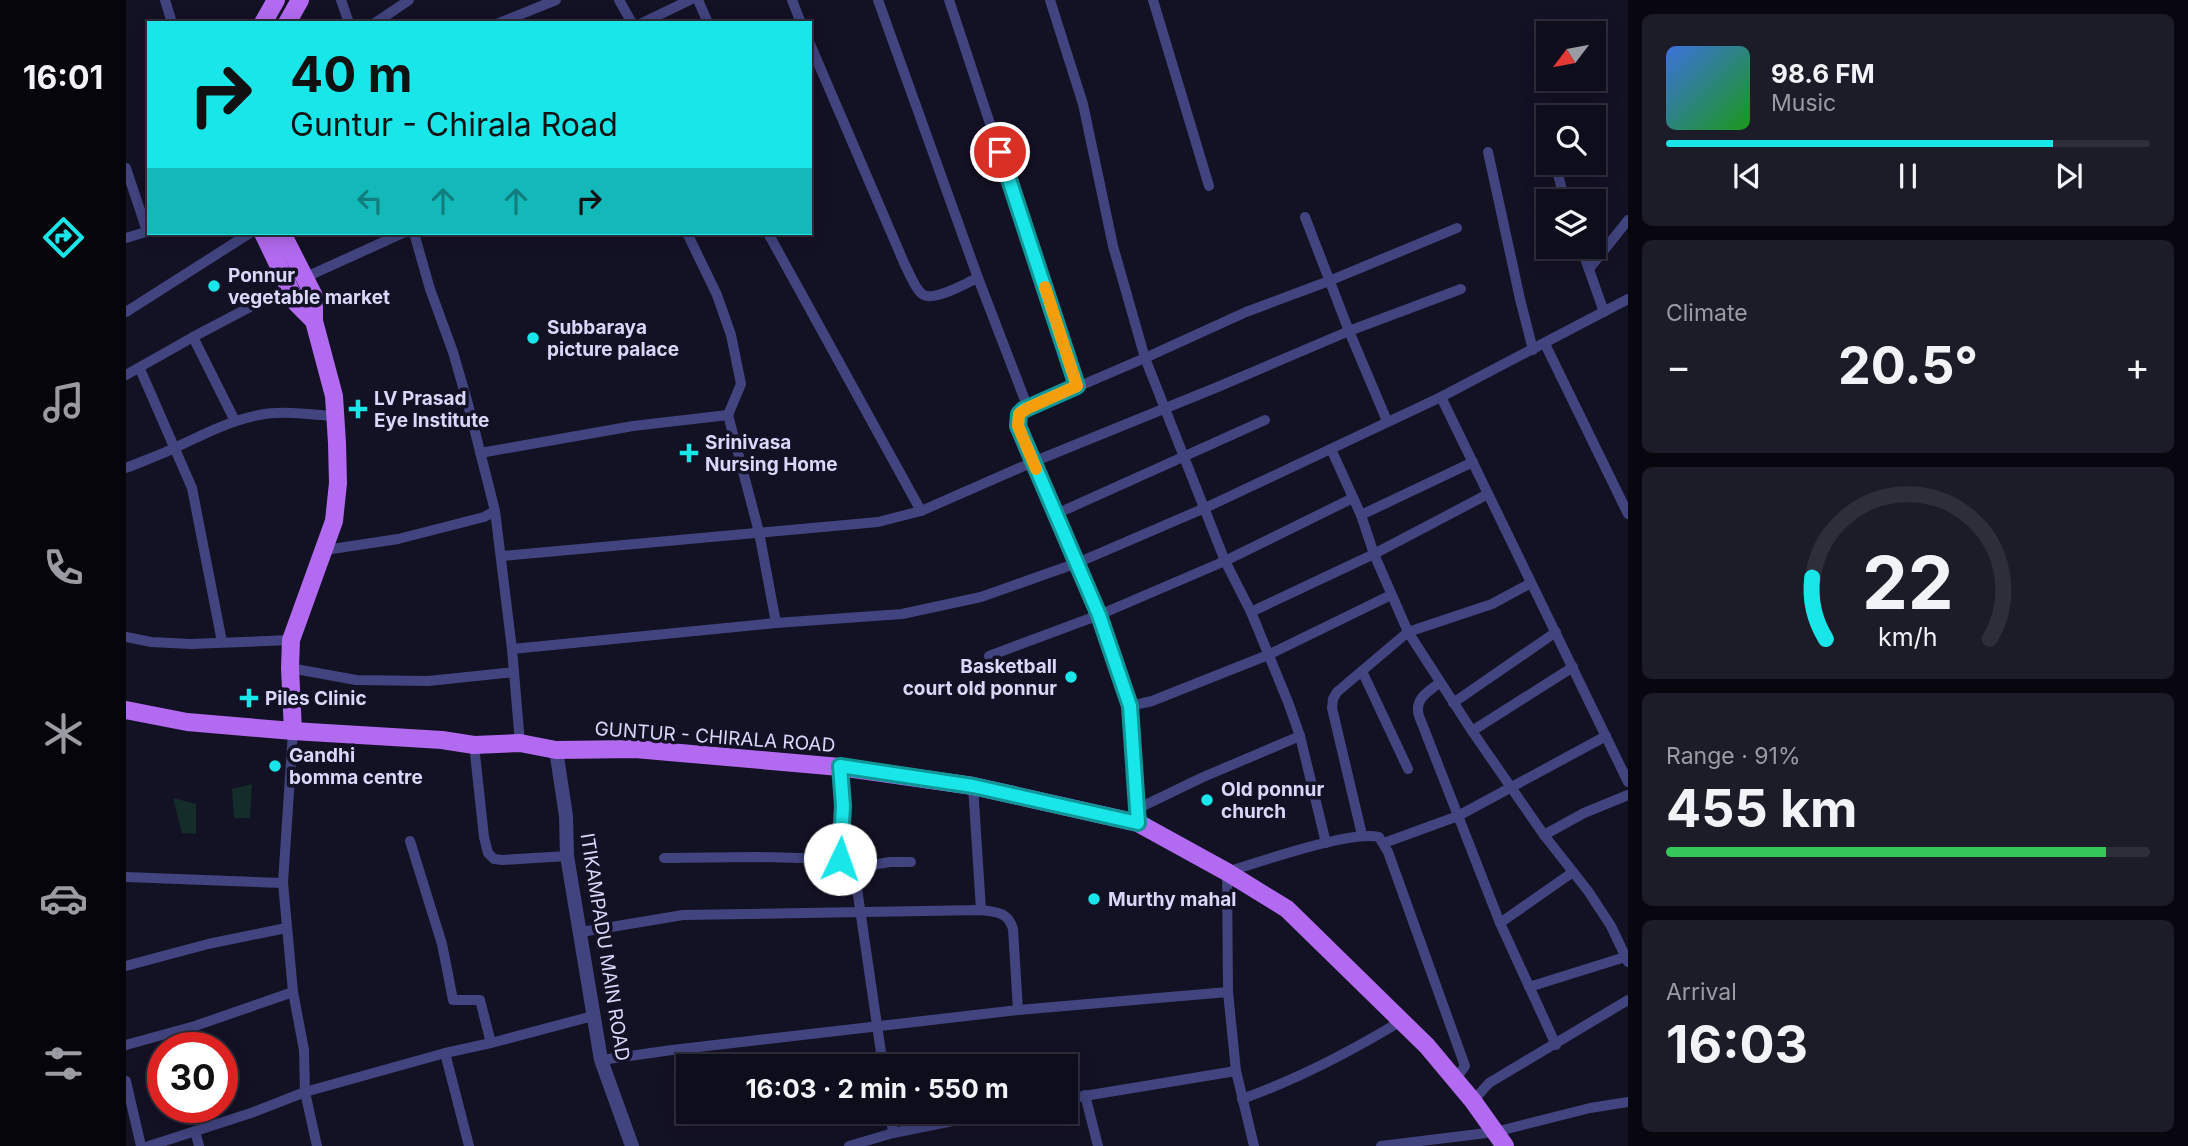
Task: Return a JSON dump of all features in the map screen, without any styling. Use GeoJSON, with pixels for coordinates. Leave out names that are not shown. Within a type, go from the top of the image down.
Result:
{"type":"FeatureCollection","features":[{"type":"Feature","properties":{"kind":"main road"},"geometry":{"type":"LineString","coordinates":[[264,21],[276,0]]}},
{"type":"Feature","properties":{"kind":"main road"},"geometry":{"type":"LineString","coordinates":[[288,21],[300,0]]}},
{"type":"Feature","properties":{"kind":"main road"},"geometry":{"type":"LineString","coordinates":[[264,235],[297,304],[314,321]]}},
{"type":"Feature","properties":{"kind":"main road"},"geometry":{"type":"LineString","coordinates":[[283,235],[314,296],[314,321],[334,396],[338,483],[334,521],[291,640],[293,731]]}},
{"type":"Feature","properties":{"kind":"main road","name":"GUNTUR - CHIRALA ROAD"},"geometry":{"type":"LineString","coordinates":[[126,710],[187,722],[293,731],[442,740],[474,745],[520,743],[556,750],[635,749],[840,766],[1138,815],[1287,909],[1427,1046],[1473,1101],[1500,1139]]}},
{"type":"Feature","properties":{"kind":"street"},"geometry":{"type":"LineString","coordinates":[[165,0],[171,21]]}},
{"type":"Feature","properties":{"kind":"street"},"geometry":{"type":"LineString","coordinates":[[341,0],[348,21]]}},
{"type":"Feature","properties":{"kind":"street"},"geometry":{"type":"LineString","coordinates":[[378,21],[408,0]]}},
{"type":"Feature","properties":{"kind":"street"},"geometry":{"type":"LineString","coordinates":[[504,21],[556,0]]}},
{"type":"Feature","properties":{"kind":"street"},"geometry":{"type":"LineString","coordinates":[[619,0],[631,21]]}},
{"type":"Feature","properties":{"kind":"street"},"geometry":{"type":"LineString","coordinates":[[646,21],[690,0]]}},
{"type":"Feature","properties":{"kind":"street"},"geometry":{"type":"LineString","coordinates":[[698,0],[707,21]]}},
{"type":"Feature","properties":{"kind":"street"},"geometry":{"type":"LineString","coordinates":[[792,0],[800,21]]}},
{"type":"Feature","properties":{"kind":"street"},"geometry":{"type":"LineString","coordinates":[[878,0],[1028,408]]}},
{"type":"Feature","properties":{"kind":"street"},"geometry":{"type":"LineString","coordinates":[[949,0],[1077,386]]}},
{"type":"Feature","properties":{"kind":"street"},"geometry":{"type":"LineString","coordinates":[[1049,0],[1083,104],[1113,246],[1145,358],[1225,561],[1251,612],[1300,736],[1326,844]]}},
{"type":"Feature","properties":{"kind":"street"},"geometry":{"type":"LineString","coordinates":[[1153,0],[1209,186]]}},
{"type":"Feature","properties":{"kind":"street"},"geometry":{"type":"LineString","coordinates":[[812,49],[917,288],[924,296],[934,297],[978,278]]}},
{"type":"Feature","properties":{"kind":"street"},"geometry":{"type":"LineString","coordinates":[[1488,152],[1533,350]]}},
{"type":"Feature","properties":{"kind":"street"},"geometry":{"type":"LineString","coordinates":[[126,168],[147,228]]}},
{"type":"Feature","properties":{"kind":"street"},"geometry":{"type":"LineString","coordinates":[[1305,217],[1387,421]]}},
{"type":"Feature","properties":{"kind":"street"},"geometry":{"type":"LineString","coordinates":[[1590,269],[1628,220]]}},
{"type":"Feature","properties":{"kind":"street"},"geometry":{"type":"LineString","coordinates":[[1300,736],[1201,778],[1138,815],[1130,706],[1099,615],[1033,462],[1018,419],[1019,414],[1246,312],[1457,228]]}},
{"type":"Feature","properties":{"kind":"street"},"geometry":{"type":"LineString","coordinates":[[126,238],[147,231]]}},
{"type":"Feature","properties":{"kind":"street"},"geometry":{"type":"LineString","coordinates":[[126,312],[247,235]]}},
{"type":"Feature","properties":{"kind":"street"},"geometry":{"type":"LineString","coordinates":[[306,277],[398,235]]}},
{"type":"Feature","properties":{"kind":"street"},"geometry":{"type":"LineString","coordinates":[[415,235],[430,289],[453,352],[495,512],[502,556],[520,743]]}},
{"type":"Feature","properties":{"kind":"street"},"geometry":{"type":"LineString","coordinates":[[688,235],[717,295],[731,335],[741,384],[729,415],[759,532],[776,623]]}},
{"type":"Feature","properties":{"kind":"street"},"geometry":{"type":"LineString","coordinates":[[769,235],[921,511]]}},
{"type":"Feature","properties":{"kind":"street"},"geometry":{"type":"LineString","coordinates":[[1586,259],[1604,312]]}},
{"type":"Feature","properties":{"kind":"street"},"geometry":{"type":"LineString","coordinates":[[126,375],[288,287]]}},
{"type":"Feature","properties":{"kind":"street"},"geometry":{"type":"LineString","coordinates":[[502,556],[878,522],[921,511],[1349,331],[1461,289]]}},
{"type":"Feature","properties":{"kind":"street"},"geometry":{"type":"LineString","coordinates":[[512,649],[776,623],[902,614],[981,597],[1077,563],[1205,508],[1441,397],[1628,299]]}},
{"type":"Feature","properties":{"kind":"street"},"geometry":{"type":"LineString","coordinates":[[193,337],[235,422]]}},
{"type":"Feature","properties":{"kind":"street"},"geometry":{"type":"LineString","coordinates":[[1545,344],[1628,514]]}},
{"type":"Feature","properties":{"kind":"street"},"geometry":{"type":"LineString","coordinates":[[140,369],[192,488],[222,642]]}},
{"type":"Feature","properties":{"kind":"street"},"geometry":{"type":"LineString","coordinates":[[1441,397],[1628,782]]}},
{"type":"Feature","properties":{"kind":"street"},"geometry":{"type":"LineString","coordinates":[[126,468],[205,433],[260,415],[286,413],[335,416]]}},
{"type":"Feature","properties":{"kind":"street"},"geometry":{"type":"LineString","coordinates":[[480,453],[634,426],[729,415]]}},
{"type":"Feature","properties":{"kind":"street"},"geometry":{"type":"LineString","coordinates":[[1056,514],[1265,420]]}},
{"type":"Feature","properties":{"kind":"street"},"geometry":{"type":"LineString","coordinates":[[1331,449],[1408,632],[1472,731],[1611,926],[1627,959],[1529,987]]}},
{"type":"Feature","properties":{"kind":"street"},"geometry":{"type":"LineString","coordinates":[[1361,515],[1473,462]]}},
{"type":"Feature","properties":{"kind":"street"},"geometry":{"type":"LineString","coordinates":[[1251,612],[1374,554],[1488,494]]}},
{"type":"Feature","properties":{"kind":"street"},"geometry":{"type":"LineString","coordinates":[[989,656],[1099,615],[1225,561],[1353,498]]}},
{"type":"Feature","properties":{"kind":"street"},"geometry":{"type":"LineString","coordinates":[[325,550],[398,539],[460,524],[495,512]]}},
{"type":"Feature","properties":{"kind":"street"},"geometry":{"type":"LineString","coordinates":[[1362,835],[1332,708],[1337,692],[1408,632],[1492,604],[1531,583]]}},
{"type":"Feature","properties":{"kind":"street"},"geometry":{"type":"LineString","coordinates":[[1130,706],[1152,701],[1268,655],[1391,595]]}},
{"type":"Feature","properties":{"kind":"street"},"geometry":{"type":"LineString","coordinates":[[1453,703],[1556,632]]}},
{"type":"Feature","properties":{"kind":"street"},"geometry":{"type":"LineString","coordinates":[[126,637],[191,644],[291,640]]}},
{"type":"Feature","properties":{"kind":"street"},"geometry":{"type":"LineString","coordinates":[[1472,731],[1573,667]]}},
{"type":"Feature","properties":{"kind":"street"},"geometry":{"type":"LineString","coordinates":[[290,668],[356,680],[428,681],[514,671]]}},
{"type":"Feature","properties":{"kind":"street"},"geometry":{"type":"LineString","coordinates":[[1362,671],[1408,769]]}},
{"type":"Feature","properties":{"kind":"street"},"geometry":{"type":"LineString","coordinates":[[1439,683],[1420,698],[1416,708],[1500,923],[1556,1045]]}},
{"type":"Feature","properties":{"kind":"street"},"geometry":{"type":"LineString","coordinates":[[293,731],[283,883],[293,992],[304,1050],[305,1092],[317,1146]]}},
{"type":"Feature","properties":{"kind":"street"},"geometry":{"type":"LineString","coordinates":[[1384,843],[1458,816],[1606,736]]}},
{"type":"Feature","properties":{"kind":"street"},"geometry":{"type":"LineString","coordinates":[[474,745],[488,853],[494,859],[502,860],[567,856]]}},
{"type":"Feature","properties":{"kind":"street","name":"ITIKAMPADU MAIN ROAD"},"geometry":{"type":"LineString","coordinates":[[556,750],[566,816],[567,856],[601,1060],[632,1146]]}},
{"type":"Feature","properties":{"kind":"street"},"geometry":{"type":"LineString","coordinates":[[840,766],[843,806],[840,859]]}},
{"type":"Feature","properties":{"kind":"street"},"geometry":{"type":"LineString","coordinates":[[973,786],[981,910]]}},
{"type":"Feature","properties":{"kind":"street"},"geometry":{"type":"LineString","coordinates":[[1544,835],[1584,813],[1628,794]]}},
{"type":"Feature","properties":{"kind":"street"},"geometry":{"type":"LineString","coordinates":[[1254,1146],[1236,1071],[1228,992],[1227,872],[1362,835],[1379,837],[1384,843],[1465,1066],[1455,1080]]}},
{"type":"Feature","properties":{"kind":"street"},"geometry":{"type":"LineString","coordinates":[[410,841],[442,944],[453,1000],[480,1000],[491,1044]]}},
{"type":"Feature","properties":{"kind":"street"},"geometry":{"type":"LineString","coordinates":[[664,858],[840,859],[855,868],[890,862],[911,862]]}},
{"type":"Feature","properties":{"kind":"street"},"geometry":{"type":"LineString","coordinates":[[855,868],[881,1054]]}},
{"type":"Feature","properties":{"kind":"street"},"geometry":{"type":"LineString","coordinates":[[1500,923],[1573,873]]}},
{"type":"Feature","properties":{"kind":"street"},"geometry":{"type":"LineString","coordinates":[[126,877],[283,883]]}},
{"type":"Feature","properties":{"kind":"street"},"geometry":{"type":"LineString","coordinates":[[581,932],[683,915],[981,910],[1003,913],[1010,920],[1013,929],[1018,1010]]}},
{"type":"Feature","properties":{"kind":"street"},"geometry":{"type":"LineString","coordinates":[[126,966],[208,944],[286,928]]}},
{"type":"Feature","properties":{"kind":"street"},"geometry":{"type":"LineString","coordinates":[[126,1045],[195,1026],[293,992]]}},
{"type":"Feature","properties":{"kind":"street"},"geometry":{"type":"LineString","coordinates":[[601,1060],[1018,1010],[1228,992]]}},
{"type":"Feature","properties":{"kind":"street"},"geometry":{"type":"LineString","coordinates":[[1473,1101],[1489,1083],[1628,1000]]}},
{"type":"Feature","properties":{"kind":"street"},"geometry":{"type":"LineString","coordinates":[[149,1146],[251,1114],[305,1092],[593,1016]]}},
{"type":"Feature","properties":{"kind":"street"},"geometry":{"type":"LineString","coordinates":[[1242,1099],[1287,1083],[1401,1021]]}},
{"type":"Feature","properties":{"kind":"street"},"geometry":{"type":"LineString","coordinates":[[445,1053],[469,1146]]}},
{"type":"Feature","properties":{"kind":"street"},"geometry":{"type":"LineString","coordinates":[[1078,1096],[1236,1071]]}},
{"type":"Feature","properties":{"kind":"street"},"geometry":{"type":"LineString","coordinates":[[126,1081],[141,1146]]}},
{"type":"Feature","properties":{"kind":"street"},"geometry":{"type":"LineString","coordinates":[[1085,1095],[1098,1146]]}},
{"type":"Feature","properties":{"kind":"street"},"geometry":{"type":"LineString","coordinates":[[1382,1146],[1500,1139],[1590,1108],[1628,1102]]}},
{"type":"Feature","properties":{"kind":"street"},"geometry":{"type":"LineString","coordinates":[[892,1124],[893,1133]]}},
{"type":"Feature","properties":{"kind":"street"},"geometry":{"type":"LineString","coordinates":[[849,1146],[938,1124]]}},
{"type":"Feature","properties":{"kind":"street"},"geometry":{"type":"LineString","coordinates":[[195,1131],[199,1146]]}},
{"type":"Feature","properties":{"kind":"green space"},"geometry":{"type":"Polygon","coordinates":[[[252,784],[250,818],[234,818],[232,789],[252,784]]]}},
{"type":"Feature","properties":{"kind":"green space"},"geometry":{"type":"Polygon","coordinates":[[[173,798],[196,804],[196,834],[182,833],[173,798]]]}},
{"type":"Feature","properties":{"kind":"slow traffic"},"geometry":{"type":"LineString","coordinates":[[1036,469],[1018,426],[1019,414],[1077,386],[1045,287]]}},
{"type":"Feature","properties":{"kind":"place","name":"Ponnur vegetable market"},"geometry":{"type":"Point","coordinates":[214,286]}},
{"type":"Feature","properties":{"kind":"place","name":"Subbaraya picture palace"},"geometry":{"type":"Point","coordinates":[533,338]}},
{"type":"Feature","properties":{"kind":"place","name":"LV Prasad Eye Institute"},"geometry":{"type":"Point","coordinates":[358,409]}},
{"type":"Feature","properties":{"kind":"place","name":"Srinivasa Nursing Home"},"geometry":{"type":"Point","coordinates":[689,453]}},
{"type":"Feature","properties":{"kind":"place","name":"Basketball court old ponnur"},"geometry":{"type":"Point","coordinates":[1071,677]}},
{"type":"Feature","properties":{"kind":"place","name":"Piles Clinic"},"geometry":{"type":"Point","coordinates":[249,698]}},
{"type":"Feature","properties":{"kind":"place","name":"Gandhi bomma centre"},"geometry":{"type":"Point","coordinates":[275,766]}},
{"type":"Feature","properties":{"kind":"place","name":"Old ponnur church"},"geometry":{"type":"Point","coordinates":[1207,800]}},
{"type":"Feature","properties":{"kind":"place","name":"Murthy mahal"},"geometry":{"type":"Point","coordinates":[1094,899]}},
{"type":"Feature","properties":{"kind":"route"},"geometry":{"type":"LineString","coordinates":[[840,859],[843,806],[840,766],[973,786],[1138,823],[1130,706],[1099,615],[1018,426],[1019,414],[1023,410],[1077,386],[1000,152]]}}]}
